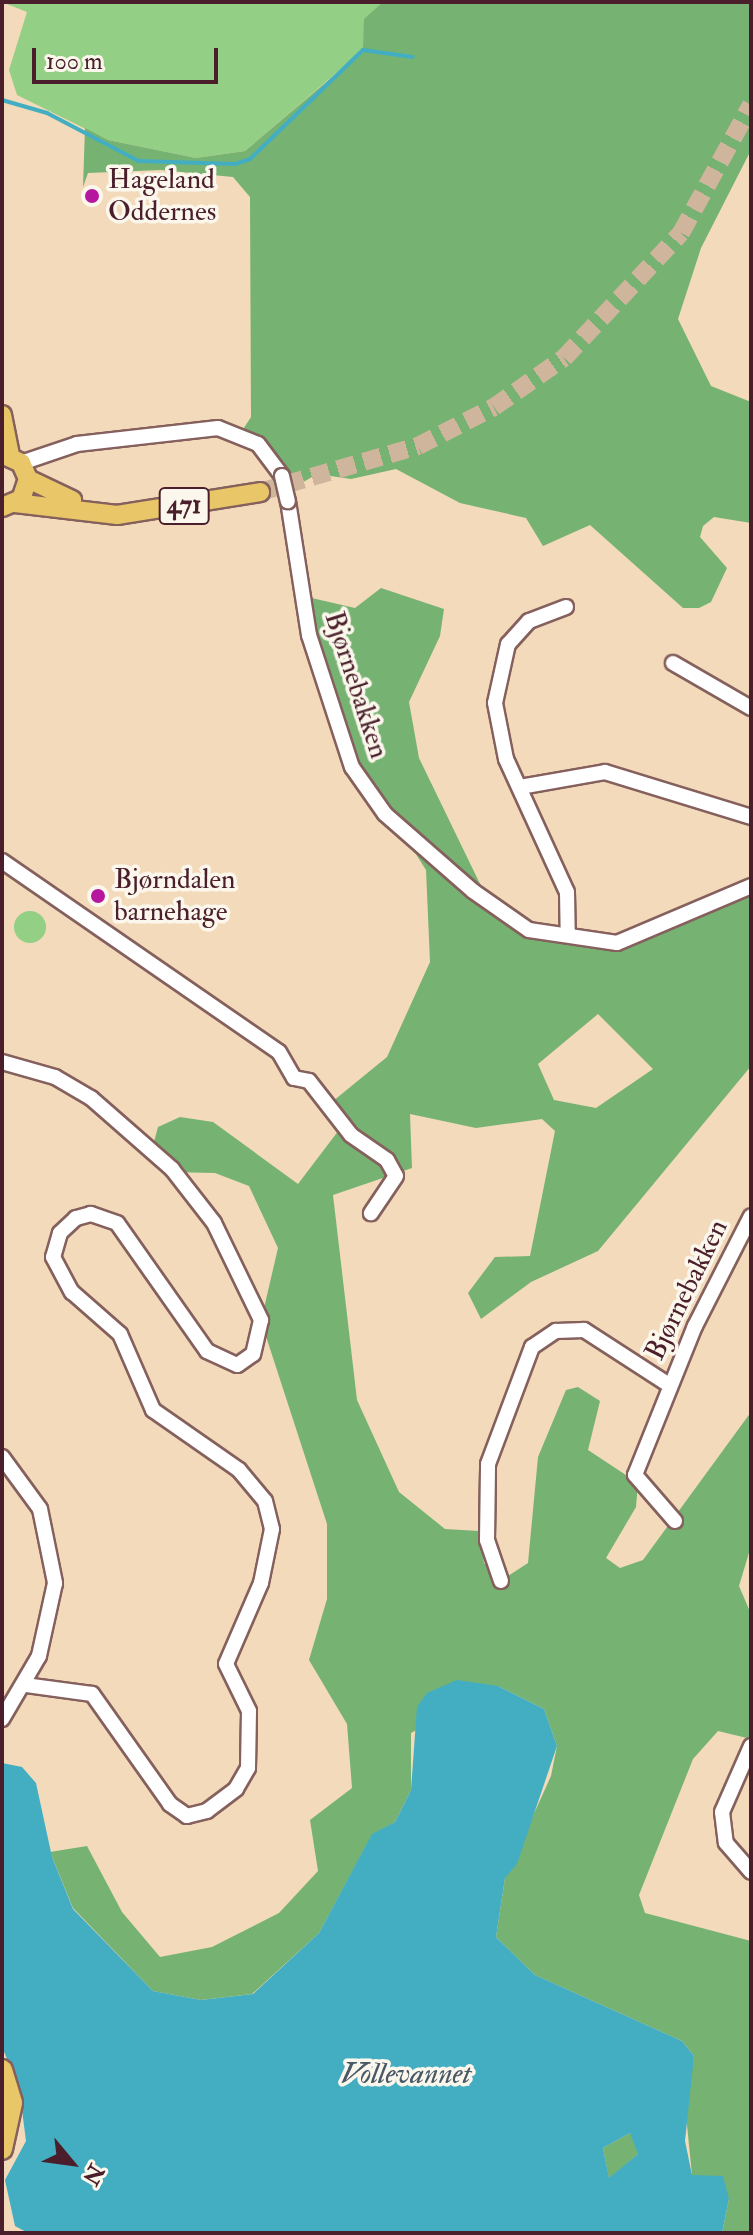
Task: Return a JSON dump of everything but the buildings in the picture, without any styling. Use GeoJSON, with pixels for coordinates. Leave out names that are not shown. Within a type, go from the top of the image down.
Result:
{"type":"FeatureCollection","features":[{"type":"Feature","properties":{"kind":"highway"},"geometry":{"type":"LineString","coordinates":[[2,2070],[12,2103],[2,2149]]}},
{"type":"Feature","properties":{"kind":"highway"},"geometry":{"type":"LineString","coordinates":[[2,2104],[2,2122]]}},
{"type":"Feature","properties":{"kind":"main road"},"geometry":{"type":"LineString","coordinates":[[2,415],[15,463]]}},
{"type":"Feature","properties":{"kind":"main road","name":"471"},"geometry":{"type":"LineString","coordinates":[[15,463],[97,505],[260,492],[117,515],[9,505],[15,463]]}},
{"type":"Feature","properties":{"kind":"street","name":"Bjørnebakken"},"geometry":{"type":"LineString","coordinates":[[15,463],[77,444],[218,428],[258,444],[282,476],[309,635],[346,751],[367,792],[514,923],[539,933],[568,931],[617,943],[751,886]]}},
{"type":"Feature","properties":{"kind":"street"},"geometry":{"type":"LineString","coordinates":[[566,607],[517,631],[497,671],[497,720],[520,787],[567,892],[568,931]]}},
{"type":"Feature","properties":{"kind":"street"},"geometry":{"type":"LineString","coordinates":[[673,663],[751,708]]}},
{"type":"Feature","properties":{"kind":"street"},"geometry":{"type":"LineString","coordinates":[[520,787],[558,775],[605,772],[751,817]]}},
{"type":"Feature","properties":{"kind":"street"},"geometry":{"type":"LineString","coordinates":[[2,861],[279,1052],[294,1078],[309,1081],[351,1135],[392,1168],[396,1176],[371,1213]]}},
{"type":"Feature","properties":{"kind":"street"},"geometry":{"type":"LineString","coordinates":[[2,1062],[55,1077],[97,1103],[172,1169],[214,1223],[261,1320],[253,1354],[237,1365],[207,1351],[117,1223],[91,1214],[76,1218],[60,1233],[53,1257],[72,1292],[120,1334],[153,1410],[239,1470],[265,1501],[272,1529],[261,1583],[226,1664],[249,1711],[248,1768],[218,1804],[187,1816],[170,1804],[92,1694],[25,1685]]}},
{"type":"Feature","properties":{"kind":"street","name":"Bjørnebakken"},"geometry":{"type":"LineString","coordinates":[[675,1521],[635,1475],[669,1385],[751,1216]]}},
{"type":"Feature","properties":{"kind":"street","name":"Bjørnebakken"},"geometry":{"type":"LineString","coordinates":[[501,1581],[487,1540],[488,1464],[532,1347],[556,1331],[584,1330],[669,1385]]}},
{"type":"Feature","properties":{"kind":"street"},"geometry":{"type":"LineString","coordinates":[[2,1457],[40,1509],[54,1563],[51,1617],[25,1685],[2,1719]]}},
{"type":"Feature","properties":{"kind":"street"},"geometry":{"type":"LineString","coordinates":[[751,1746],[722,1812],[726,1843],[751,1872]]}},
{"type":"Feature","properties":{"kind":"green space"},"geometry":{"type":"Polygon","coordinates":[[[2,2],[397,2],[363,50],[245,151],[196,158],[108,140],[17,95],[9,70],[27,12],[2,2]]]}},
{"type":"Feature","properties":{"kind":"green space"},"geometry":{"type":"Polygon","coordinates":[[[383,2],[751,2],[751,150],[701,248],[678,319],[711,386],[751,402],[751,523],[714,517],[703,526],[700,537],[727,568],[711,602],[699,608],[683,608],[590,525],[543,546],[526,518],[460,503],[396,469],[351,479],[317,474],[290,490],[240,434],[251,417],[250,197],[233,177],[161,170],[88,173],[83,187],[85,128],[108,140],[196,158],[245,151],[363,51],[364,19],[383,2]]]}},
{"type":"Feature","properties":{"kind":"green space"},"geometry":{"type":"Polygon","coordinates":[[[381,588],[444,609],[440,636],[409,702],[419,758],[482,888],[511,919],[579,940],[644,929],[751,887],[751,1066],[598,1251],[531,1282],[481,1319],[468,1293],[495,1257],[530,1256],[555,1131],[542,1119],[476,1128],[410,1114],[412,1168],[333,1195],[357,1400],[399,1492],[445,1529],[479,1531],[484,1563],[493,1572],[508,1576],[528,1563],[538,1457],[566,1390],[578,1387],[600,1401],[588,1450],[638,1483],[636,1507],[606,1558],[620,1568],[643,1560],[751,1412],[751,1546],[739,1586],[751,1614],[751,1739],[718,1731],[693,1759],[639,1895],[645,1913],[751,1941],[751,2233],[722,2233],[729,2199],[692,2175],[685,2105],[694,2056],[682,2041],[535,1975],[496,1937],[505,1878],[551,1776],[557,1746],[544,1709],[498,1686],[411,1733],[411,1790],[395,1822],[372,1835],[319,1933],[252,1994],[201,2000],[153,1991],[73,1908],[50,1852],[87,1846],[122,1912],[160,1957],[212,1947],[279,1913],[318,1871],[310,1820],[352,1788],[347,1724],[309,1660],[327,1599],[327,1524],[261,1321],[278,1248],[249,1186],[215,1173],[169,1172],[151,1153],[158,1127],[180,1117],[213,1122],[298,1184],[342,1126],[327,1106],[387,1057],[430,962],[426,870],[345,742],[303,596],[355,608],[381,588]],[[598,1014],[538,1064],[554,1100],[596,1108],[653,1069],[598,1014]]]}},
{"type":"Feature","properties":{"kind":"green space"},"geometry":{"type":"Polygon","coordinates":[[[30,911],[41,916],[46,927],[41,938],[30,943],[19,938],[14,927],[19,916],[30,911]]]}},
{"type":"Feature","properties":{"kind":"green space"},"geometry":{"type":"Polygon","coordinates":[[[630,2133],[640,2145],[638,2154],[609,2179],[603,2148],[630,2133]]]}},
{"type":"Feature","properties":{"kind":"water","name":"Vollevannet"},"geometry":{"type":"Polygon","coordinates":[[[457,1680],[498,1686],[544,1709],[557,1746],[517,1864],[505,1878],[496,1937],[535,1975],[682,2041],[694,2056],[685,2141],[692,2175],[723,2176],[729,2199],[722,2233],[28,2233],[15,2226],[5,2180],[26,2141],[19,2087],[2,2047],[2,1763],[22,1767],[36,1783],[52,1857],[73,1909],[153,1991],[201,2000],[253,1994],[319,1933],[372,1834],[395,1822],[411,1790],[417,1707],[427,1693],[457,1680]],[[630,2133],[603,2148],[609,2178],[638,2154],[630,2133]]]}},
{"type":"Feature","properties":{"kind":"waterway"},"geometry":{"type":"LineString","coordinates":[[2,100],[47,113],[139,161],[235,164],[250,159],[363,50],[413,57]]}},
{"type":"Feature","properties":{"kind":"tunnel"},"geometry":{"type":"LineString","coordinates":[[260,492],[418,446],[494,407],[564,358],[681,233],[751,105]]}},
{"type":"Feature","properties":{"kind":"place","name":"Hageland Oddernes"},"geometry":{"type":"Point","coordinates":[92,196]}},
{"type":"Feature","properties":{"kind":"place","name":"Bjørndalen barnehage"},"geometry":{"type":"Point","coordinates":[98,896]}}]}
